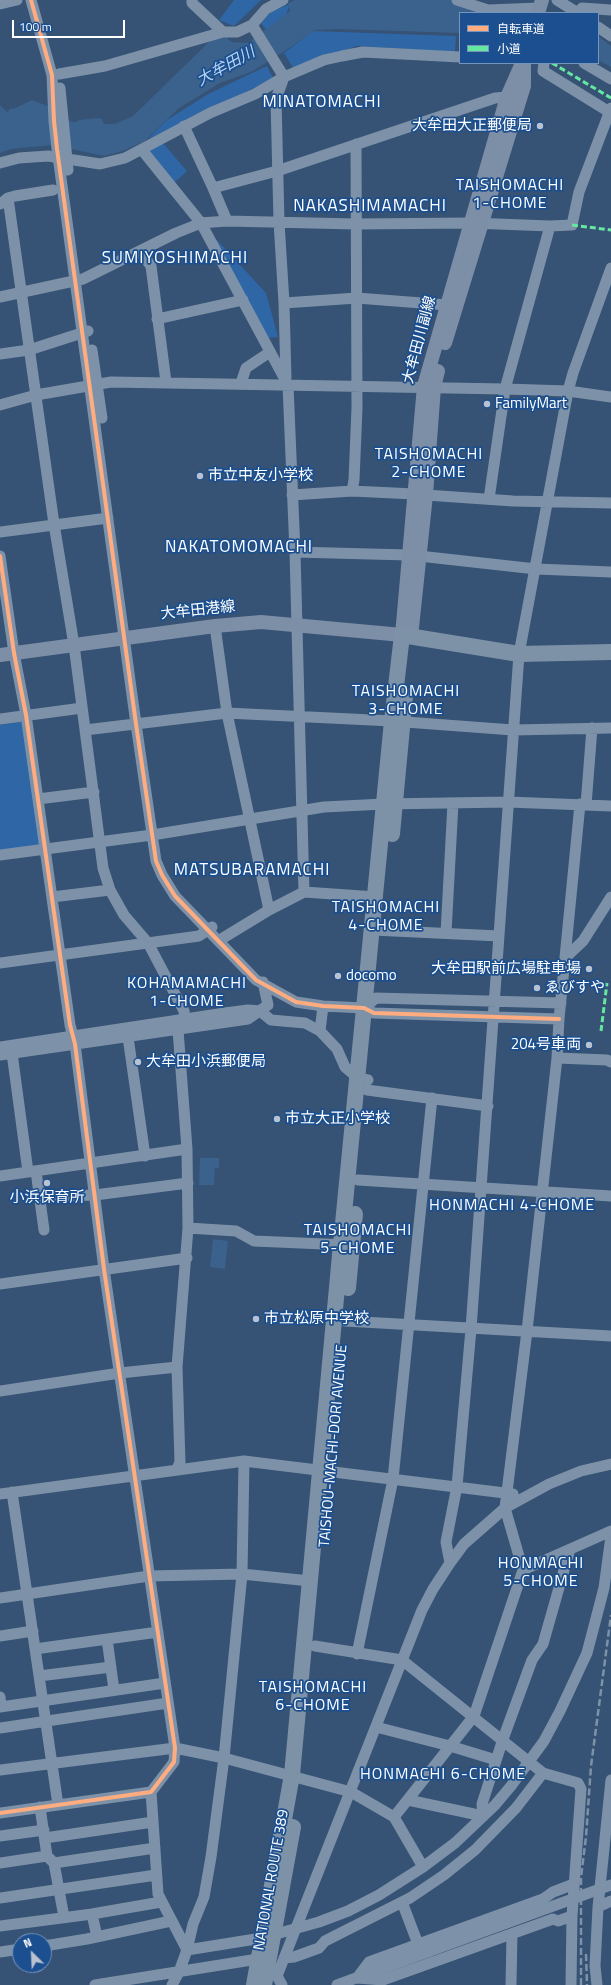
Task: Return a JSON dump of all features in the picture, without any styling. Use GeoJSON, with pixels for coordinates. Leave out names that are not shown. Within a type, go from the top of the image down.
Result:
{"type":"FeatureCollection","features":[{"type":"Feature","properties":{"kind":"highway"},"geometry":{"type":"LineString","coordinates":[[406,636],[519,654],[611,652]]}},
{"type":"Feature","properties":{"kind":"highway","name":"TAISHOU-MACHI-DORI AVENUE"},"geometry":{"type":"LineString","coordinates":[[297,1777],[315,1646],[326,1470],[406,636]]}},
{"type":"Feature","properties":{"kind":"highway","name":"TAISHOU-MACHI-DORI AVENUE"},"geometry":{"type":"LineString","coordinates":[[377,931],[376,897],[390,804]]}},
{"type":"Feature","properties":{"kind":"highway","name":"TAISHOU-MACHI-DORI AVENUE"},"geometry":{"type":"LineString","coordinates":[[297,1777],[310,1581],[345,1321],[347,1245],[358,1180],[364,1082]]}},
{"type":"Feature","properties":{"kind":"highway","name":"NATIONAL ROUTE 389"},"geometry":{"type":"LineString","coordinates":[[254,1985],[258,1959],[268,1936],[297,1777]]}},
{"type":"Feature","properties":{"kind":"highway","name":"NATIONAL ROUTE 389"},"geometry":{"type":"LineString","coordinates":[[268,1936],[273,1980]]}},
{"type":"Feature","properties":{"kind":"main road","name":"大牟田川副線"},"geometry":{"type":"LineString","coordinates":[[429,387],[444,348],[477,223],[507,97],[523,64]]}},
{"type":"Feature","properties":{"kind":"main road","name":"大牟田川副線"},"geometry":{"type":"LineString","coordinates":[[406,636],[429,387],[447,304],[477,223],[524,86],[523,64]]}},
{"type":"Feature","properties":{"kind":"main road","name":"大牟田港線"},"geometry":{"type":"LineString","coordinates":[[7,654],[214,626],[261,622],[406,636]]}},
{"type":"Feature","properties":{"kind":"street"},"geometry":{"type":"LineString","coordinates":[[0,4],[17,0]]}},
{"type":"Feature","properties":{"kind":"street"},"geometry":{"type":"LineString","coordinates":[[31,0],[52,75],[80,280],[85,331],[104,440],[127,637],[139,724],[155,834],[166,873],[210,929],[256,980],[296,1002],[323,1006],[495,1002],[561,1003]]}},
{"type":"Feature","properties":{"kind":"street"},"geometry":{"type":"LineString","coordinates":[[38,0],[59,74],[58,122]]}},
{"type":"Feature","properties":{"kind":"street"},"geometry":{"type":"LineString","coordinates":[[192,0],[223,32]]}},
{"type":"Feature","properties":{"kind":"street"},"geometry":{"type":"LineString","coordinates":[[59,74],[106,66],[223,32],[237,32],[252,25],[266,9],[283,0]]}},
{"type":"Feature","properties":{"kind":"street"},"geometry":{"type":"LineString","coordinates":[[457,0],[488,10],[540,7]]}},
{"type":"Feature","properties":{"kind":"street"},"geometry":{"type":"LineString","coordinates":[[557,0],[580,8],[611,10]]}},
{"type":"Feature","properties":{"kind":"street"},"geometry":{"type":"LineString","coordinates":[[252,25],[284,77]]}},
{"type":"Feature","properties":{"kind":"street"},"geometry":{"type":"LineString","coordinates":[[599,28],[611,36]]}},
{"type":"Feature","properties":{"kind":"street"},"geometry":{"type":"LineString","coordinates":[[0,163],[19,158],[62,154],[100,164],[125,158],[210,113],[255,94],[284,77],[324,60],[363,52],[459,57]]}},
{"type":"Feature","properties":{"kind":"street"},"geometry":{"type":"LineString","coordinates":[[0,297],[80,280],[176,233],[202,223],[227,221],[355,224],[477,223],[550,226],[572,225],[579,192],[611,111],[543,71],[544,64]]}},
{"type":"Feature","properties":{"kind":"street"},"geometry":{"type":"LineString","coordinates":[[586,64],[611,79]]}},
{"type":"Feature","properties":{"kind":"street"},"geometry":{"type":"LineString","coordinates":[[284,77],[276,99],[279,222],[295,552],[300,717],[300,810],[304,892]]}},
{"type":"Feature","properties":{"kind":"street"},"geometry":{"type":"LineString","coordinates":[[213,188],[278,171],[495,98],[507,97]]}},
{"type":"Feature","properties":{"kind":"street"},"geometry":{"type":"LineString","coordinates":[[184,126],[227,221]]}},
{"type":"Feature","properties":{"kind":"street"},"geometry":{"type":"LineString","coordinates":[[352,491],[354,480],[357,385],[355,224],[356,144]]}},
{"type":"Feature","properties":{"kind":"street"},"geometry":{"type":"LineString","coordinates":[[142,150],[202,223],[287,382]]}},
{"type":"Feature","properties":{"kind":"street"},"geometry":{"type":"LineString","coordinates":[[53,190],[4,201],[20,292],[54,524],[74,645],[103,868],[110,890],[124,915],[148,943],[184,1011],[185,1019],[178,1030],[188,1149],[188,1228],[187,1258],[177,1367],[180,1462],[177,1469]]}},
{"type":"Feature","properties":{"kind":"street"},"geometry":{"type":"LineString","coordinates":[[489,499],[505,389],[550,226]]}},
{"type":"Feature","properties":{"kind":"street"},"geometry":{"type":"LineString","coordinates":[[140,251],[151,266],[166,382]]}},
{"type":"Feature","properties":{"kind":"street"},"geometry":{"type":"LineString","coordinates":[[450,1562],[446,1542],[458,1486],[471,1329],[519,654],[549,500],[568,391],[573,373],[611,268]]}},
{"type":"Feature","properties":{"kind":"street"},"geometry":{"type":"LineString","coordinates":[[284,303],[357,298],[447,304]]}},
{"type":"Feature","properties":{"kind":"street"},"geometry":{"type":"LineString","coordinates":[[157,319],[243,300]]}},
{"type":"Feature","properties":{"kind":"street"},"geometry":{"type":"LineString","coordinates":[[0,354],[29,350],[85,331]]}},
{"type":"Feature","properties":{"kind":"street"},"geometry":{"type":"LineString","coordinates":[[241,383],[242,376],[246,368],[270,352]]}},
{"type":"Feature","properties":{"kind":"street"},"geometry":{"type":"LineString","coordinates":[[0,405],[36,395],[111,382],[287,382],[568,391],[611,397]]}},
{"type":"Feature","properties":{"kind":"street"},"geometry":{"type":"LineString","coordinates":[[94,385],[108,518],[127,637]]}},
{"type":"Feature","properties":{"kind":"street"},"geometry":{"type":"LineString","coordinates":[[292,494],[352,491],[489,499],[611,503]]}},
{"type":"Feature","properties":{"kind":"street"},"geometry":{"type":"LineString","coordinates":[[0,532],[108,518]]}},
{"type":"Feature","properties":{"kind":"street"},"geometry":{"type":"LineString","coordinates":[[295,552],[414,556],[536,569],[611,572]]}},
{"type":"Feature","properties":{"kind":"street"},"geometry":{"type":"LineString","coordinates":[[0,556],[7,654],[26,715],[60,954],[74,1040],[104,1269],[136,1476],[149,1576],[175,1748],[174,1762],[151,1792],[158,1894],[187,1950]]}},
{"type":"Feature","properties":{"kind":"street"},"geometry":{"type":"LineString","coordinates":[[214,626],[227,713],[269,910]]}},
{"type":"Feature","properties":{"kind":"street"},"geometry":{"type":"LineString","coordinates":[[0,719],[82,708]]}},
{"type":"Feature","properties":{"kind":"street"},"geometry":{"type":"LineString","coordinates":[[85,730],[227,713],[513,730],[611,728]]}},
{"type":"Feature","properties":{"kind":"street"},"geometry":{"type":"LineString","coordinates":[[394,1817],[474,1716],[523,1570],[505,1508],[527,1331],[557,1058],[558,1019],[592,728]]}},
{"type":"Feature","properties":{"kind":"street"},"geometry":{"type":"LineString","coordinates":[[38,799],[94,792]]}},
{"type":"Feature","properties":{"kind":"street"},"geometry":{"type":"LineString","coordinates":[[0,855],[155,834],[300,810],[390,804],[508,802],[611,806]]}},
{"type":"Feature","properties":{"kind":"street"},"geometry":{"type":"LineString","coordinates":[[446,933],[454,803]]}},
{"type":"Feature","properties":{"kind":"street"},"geometry":{"type":"LineString","coordinates":[[52,897],[110,890]]}},
{"type":"Feature","properties":{"kind":"street"},"geometry":{"type":"LineString","coordinates":[[223,938],[269,910],[304,892],[376,897]]}},
{"type":"Feature","properties":{"kind":"street"},"geometry":{"type":"LineString","coordinates":[[565,958],[583,941],[611,897]]}},
{"type":"Feature","properties":{"kind":"street"},"geometry":{"type":"LineString","coordinates":[[0,1047],[128,1036],[248,1019],[268,1005],[260,974],[223,938],[210,929]]}},
{"type":"Feature","properties":{"kind":"street"},"geometry":{"type":"LineString","coordinates":[[0,963],[199,936],[210,929]]}},
{"type":"Feature","properties":{"kind":"street"},"geometry":{"type":"LineString","coordinates":[[377,931],[499,936]]}},
{"type":"Feature","properties":{"kind":"street"},"geometry":{"type":"LineString","coordinates":[[320,1031],[323,1006]]}},
{"type":"Feature","properties":{"kind":"street"},"geometry":{"type":"LineString","coordinates":[[371,1006],[494,1018],[558,1019]]}},
{"type":"Feature","properties":{"kind":"street"},"geometry":{"type":"LineString","coordinates":[[0,1055],[12,1054],[74,1040],[185,1019],[248,1010],[260,1011],[271,1020],[305,1023],[320,1031],[337,1049],[345,1067],[364,1082],[432,1098],[488,1106]]}},
{"type":"Feature","properties":{"kind":"street"},"geometry":{"type":"LineString","coordinates":[[128,1036],[145,1156]]}},
{"type":"Feature","properties":{"kind":"street"},"geometry":{"type":"LineString","coordinates":[[12,1054],[32,1171],[40,1197],[44,1230]]}},
{"type":"Feature","properties":{"kind":"street"},"geometry":{"type":"LineString","coordinates":[[557,1058],[607,1060],[611,1062]]}},
{"type":"Feature","properties":{"kind":"street"},"geometry":{"type":"LineString","coordinates":[[357,1654],[393,1479],[410,1325],[432,1098]]}},
{"type":"Feature","properties":{"kind":"street"},"geometry":{"type":"LineString","coordinates":[[0,1176],[188,1149]]}},
{"type":"Feature","properties":{"kind":"street"},"geometry":{"type":"LineString","coordinates":[[358,1180],[482,1187],[541,1193],[611,1196]]}},
{"type":"Feature","properties":{"kind":"street"},"geometry":{"type":"LineString","coordinates":[[40,1197],[95,1196],[188,1183]]}},
{"type":"Feature","properties":{"kind":"street"},"geometry":{"type":"LineString","coordinates":[[188,1228],[236,1231],[254,1241],[347,1245]]}},
{"type":"Feature","properties":{"kind":"street"},"geometry":{"type":"LineString","coordinates":[[0,1284],[187,1258]]}},
{"type":"Feature","properties":{"kind":"street"},"geometry":{"type":"LineString","coordinates":[[345,1321],[611,1336]]}},
{"type":"Feature","properties":{"kind":"street"},"geometry":{"type":"LineString","coordinates":[[0,1391],[120,1373],[177,1367]]}},
{"type":"Feature","properties":{"kind":"street"},"geometry":{"type":"LineString","coordinates":[[172,1985],[179,1972],[187,1950],[193,1924],[204,1897],[212,1857],[224,1758],[242,1574],[244,1460]]}},
{"type":"Feature","properties":{"kind":"street"},"geometry":{"type":"LineString","coordinates":[[0,1494],[244,1460],[507,1492],[525,1497]]}},
{"type":"Feature","properties":{"kind":"street"},"geometry":{"type":"LineString","coordinates":[[273,1980],[297,1929],[402,1660],[432,1589],[464,1544],[505,1508],[549,1484],[581,1471],[611,1464]]}},
{"type":"Feature","properties":{"kind":"street"},"geometry":{"type":"LineString","coordinates":[[12,1492],[58,1805]]}},
{"type":"Feature","properties":{"kind":"street"},"geometry":{"type":"LineString","coordinates":[[523,1570],[611,1531]]}},
{"type":"Feature","properties":{"kind":"street"},"geometry":{"type":"LineString","coordinates":[[187,1950],[268,1936],[297,1929],[354,1908],[423,1867],[455,1842],[483,1816],[511,1786],[530,1761],[560,1711],[587,1653],[604,1588],[611,1536]]}},
{"type":"Feature","properties":{"kind":"street"},"geometry":{"type":"LineString","coordinates":[[483,1816],[482,1804],[496,1760],[532,1660],[544,1644],[570,1549]]}},
{"type":"Feature","properties":{"kind":"street"},"geometry":{"type":"LineString","coordinates":[[0,1598],[149,1576],[242,1574],[310,1581]]}},
{"type":"Feature","properties":{"kind":"street"},"geometry":{"type":"LineString","coordinates":[[0,1636],[32,1631]]}},
{"type":"Feature","properties":{"kind":"street"},"geometry":{"type":"LineString","coordinates":[[35,1650],[158,1632]]}},
{"type":"Feature","properties":{"kind":"street"},"geometry":{"type":"LineString","coordinates":[[107,1639],[114,1690]]}},
{"type":"Feature","properties":{"kind":"street"},"geometry":{"type":"LineString","coordinates":[[315,1646],[357,1654],[402,1660],[474,1716],[543,1773],[578,1784],[581,1789],[572,1916],[571,1985]]}},
{"type":"Feature","properties":{"kind":"street"},"geometry":{"type":"LineString","coordinates":[[39,1676],[111,1667]]}},
{"type":"Feature","properties":{"kind":"street"},"geometry":{"type":"LineString","coordinates":[[0,1704],[42,1702],[165,1683]]}},
{"type":"Feature","properties":{"kind":"street"},"geometry":{"type":"LineString","coordinates":[[0,1728],[168,1703]]}},
{"type":"Feature","properties":{"kind":"street"},"geometry":{"type":"LineString","coordinates":[[376,1727],[450,1746],[496,1760]]}},
{"type":"Feature","properties":{"kind":"street"},"geometry":{"type":"LineString","coordinates":[[0,1770],[175,1748],[224,1758],[351,1792],[394,1817],[423,1867]]}},
{"type":"Feature","properties":{"kind":"street"},"geometry":{"type":"LineString","coordinates":[[284,1958],[294,1957],[319,1948],[325,1941],[402,1902],[444,1875],[475,1850],[516,1808],[543,1773]]}},
{"type":"Feature","properties":{"kind":"street"},"geometry":{"type":"LineString","coordinates":[[597,1985],[595,1966],[598,1907],[606,1872],[611,1780]]}},
{"type":"Feature","properties":{"kind":"street"},"geometry":{"type":"LineString","coordinates":[[0,1813],[151,1792]]}},
{"type":"Feature","properties":{"kind":"street"},"geometry":{"type":"LineString","coordinates":[[408,1800],[483,1816]]}},
{"type":"Feature","properties":{"kind":"street"},"geometry":{"type":"LineString","coordinates":[[40,1807],[44,1834],[59,1890],[64,1917]]}},
{"type":"Feature","properties":{"kind":"street"},"geometry":{"type":"LineString","coordinates":[[0,1836],[44,1834],[153,1822]]}},
{"type":"Feature","properties":{"kind":"street"},"geometry":{"type":"LineString","coordinates":[[0,1863],[155,1848]]}},
{"type":"Feature","properties":{"kind":"street"},"geometry":{"type":"LineString","coordinates":[[0,1898],[156,1875]]}},
{"type":"Feature","properties":{"kind":"street"},"geometry":{"type":"LineString","coordinates":[[357,1978],[369,1962],[544,1899],[553,1892],[574,1884]]}},
{"type":"Feature","properties":{"kind":"street"},"geometry":{"type":"LineString","coordinates":[[337,1985],[611,1885]]}},
{"type":"Feature","properties":{"kind":"street"},"geometry":{"type":"LineString","coordinates":[[598,1907],[611,1901]]}},
{"type":"Feature","properties":{"kind":"street"},"geometry":{"type":"LineString","coordinates":[[0,1926],[92,1914],[161,1902]]}},
{"type":"Feature","properties":{"kind":"street"},"geometry":{"type":"LineString","coordinates":[[402,1902],[418,1944]]}},
{"type":"Feature","properties":{"kind":"street"},"geometry":{"type":"LineString","coordinates":[[92,1914],[97,1937]]}},
{"type":"Feature","properties":{"kind":"street"},"geometry":{"type":"LineString","coordinates":[[357,1978],[383,1980],[553,1919],[558,1921],[572,1916]]}},
{"type":"Feature","properties":{"kind":"street"},"geometry":{"type":"LineString","coordinates":[[52,1945],[97,1937],[171,1921]]}},
{"type":"Feature","properties":{"kind":"street"},"geometry":{"type":"LineString","coordinates":[[511,1985],[512,1934]]}},
{"type":"Feature","properties":{"kind":"street"},"geometry":{"type":"LineString","coordinates":[[0,1952],[12,1950]]}},
{"type":"Feature","properties":{"kind":"street"},"geometry":{"type":"LineString","coordinates":[[95,1985],[258,1959]]}},
{"type":"Feature","properties":{"kind":"shaded area"},"geometry":{"type":"Polygon","coordinates":[[[234,0],[261,0],[234,26],[219,20],[234,0]]]}},
{"type":"Feature","properties":{"kind":"shaded area"},"geometry":{"type":"Polygon","coordinates":[[[290,4],[285,17],[266,30],[261,23],[272,11],[290,4]]]}},
{"type":"Feature","properties":{"kind":"shaded area"},"geometry":{"type":"Polygon","coordinates":[[[313,31],[456,36],[455,52],[357,46],[293,68],[284,53],[313,31]]]}},
{"type":"Feature","properties":{"kind":"shaded area"},"geometry":{"type":"Polygon","coordinates":[[[267,66],[273,78],[213,109],[148,139],[167,120],[208,94],[267,66]]]}},
{"type":"Feature","properties":{"kind":"shaded area"},"geometry":{"type":"Polygon","coordinates":[[[161,141],[187,171],[171,186],[142,150],[161,141]]]}},
{"type":"Feature","properties":{"kind":"shaded area"},"geometry":{"type":"Polygon","coordinates":[[[208,236],[217,240],[266,293],[278,337],[268,338],[208,236]]]}},
{"type":"Feature","properties":{"kind":"shaded area"},"geometry":{"type":"Polygon","coordinates":[[[24,721],[40,846],[0,851],[0,725],[24,721]]]}},
{"type":"Feature","properties":{"kind":"water","name":"大牟田川"},"geometry":{"type":"Polygon","coordinates":[[[295,0],[451,0],[485,12],[459,12],[459,33],[337,29],[315,30],[251,72],[220,83],[179,108],[145,141],[123,151],[104,156],[53,145],[11,149],[0,153],[0,105],[7,112],[11,108],[13,109],[32,100],[50,107],[72,122],[97,118],[102,119],[104,124],[115,124],[133,116],[212,39],[226,33],[228,39],[232,42],[248,43],[290,11],[288,3],[295,0]]]}},
{"type":"Feature","properties":{"kind":"water"},"geometry":{"type":"Polygon","coordinates":[[[599,37],[611,46],[611,67],[599,61],[599,37]]]}},
{"type":"Feature","properties":{"kind":"water"},"geometry":{"type":"Polygon","coordinates":[[[200,1158],[219,1158],[219,1168],[215,1168],[214,1185],[199,1185],[200,1158]]]}},
{"type":"Feature","properties":{"kind":"water"},"geometry":{"type":"Polygon","coordinates":[[[213,1239],[228,1241],[225,1269],[210,1267],[213,1239]]]}},
{"type":"Feature","properties":{"kind":"railway"},"geometry":{"type":"LineString","coordinates":[[581,1985],[581,1877],[586,1837],[591,1766],[611,1615]]}},
{"type":"Feature","properties":{"kind":"railway"},"geometry":{"type":"LineString","coordinates":[[586,1954],[587,1985]]}},
{"type":"Feature","properties":{"kind":"marked path"},"geometry":{"type":"LineString","coordinates":[[554,64],[611,98]]}},
{"type":"Feature","properties":{"kind":"marked path"},"geometry":{"type":"LineString","coordinates":[[572,225],[611,230]]}},
{"type":"Feature","properties":{"kind":"marked path"},"geometry":{"type":"LineString","coordinates":[[601,1031],[607,983]]}},
{"type":"Feature","properties":{"kind":"cycle path"},"geometry":{"type":"LineString","coordinates":[[31,0],[52,75],[57,149],[136,724],[156,861],[162,875],[175,896],[256,980],[296,1002],[323,1006],[364,1008],[374,1013],[559,1019]]}},
{"type":"Feature","properties":{"kind":"cycle path"},"geometry":{"type":"LineString","coordinates":[[0,556],[14,653],[26,715],[70,1025],[75,1044],[104,1269],[175,1748],[174,1762],[151,1792],[0,1813]]}},
{"type":"Feature","properties":{"kind":"place","name":"大牟田大正郵便局"},"geometry":{"type":"Point","coordinates":[540,126]}},
{"type":"Feature","properties":{"kind":"place","name":"FamilyMart"},"geometry":{"type":"Point","coordinates":[487,404]}},
{"type":"Feature","properties":{"kind":"place","name":"市立中友小学校"},"geometry":{"type":"Point","coordinates":[200,476]}},
{"type":"Feature","properties":{"kind":"place","name":"大牟田駅前広場駐車場"},"geometry":{"type":"Point","coordinates":[589,969]}},
{"type":"Feature","properties":{"kind":"place","name":"docomo"},"geometry":{"type":"Point","coordinates":[338,976]}},
{"type":"Feature","properties":{"kind":"place","name":"ゑびすや"},"geometry":{"type":"Point","coordinates":[537,988]}},
{"type":"Feature","properties":{"kind":"place","name":"204号車両"},"geometry":{"type":"Point","coordinates":[589,1045]}},
{"type":"Feature","properties":{"kind":"place","name":"大牟田小浜郵便局"},"geometry":{"type":"Point","coordinates":[138,1062]}},
{"type":"Feature","properties":{"kind":"place","name":"市立大正小学校"},"geometry":{"type":"Point","coordinates":[277,1119]}},
{"type":"Feature","properties":{"kind":"place","name":"小浜保育所"},"geometry":{"type":"Point","coordinates":[47,1183]}},
{"type":"Feature","properties":{"kind":"place","name":"市立松原中学校"},"geometry":{"type":"Point","coordinates":[256,1319]}},
{"type":"Feature","properties":{"kind":"district","name":"MINATOMACHI"},"geometry":{"type":"Point","coordinates":[322,103]}},
{"type":"Feature","properties":{"kind":"district","name":"TAISHOMACHI 1-CHOME"},"geometry":{"type":"Point","coordinates":[510,195]}},
{"type":"Feature","properties":{"kind":"district","name":"NAKASHIMAMACHI"},"geometry":{"type":"Point","coordinates":[370,207]}},
{"type":"Feature","properties":{"kind":"district","name":"SUMIYOSHIMACHI"},"geometry":{"type":"Point","coordinates":[175,259]}},
{"type":"Feature","properties":{"kind":"district","name":"TAISHOMACHI 2-CHOME"},"geometry":{"type":"Point","coordinates":[429,464]}},
{"type":"Feature","properties":{"kind":"district","name":"NAKATOMOMACHI"},"geometry":{"type":"Point","coordinates":[239,548]}},
{"type":"Feature","properties":{"kind":"district","name":"TAISHOMACHI 3-CHOME"},"geometry":{"type":"Point","coordinates":[406,701]}},
{"type":"Feature","properties":{"kind":"district","name":"MATSUBARAMACHI"},"geometry":{"type":"Point","coordinates":[252,871]}},
{"type":"Feature","properties":{"kind":"district","name":"TAISHOMACHI 4-CHOME"},"geometry":{"type":"Point","coordinates":[386,917]}},
{"type":"Feature","properties":{"kind":"district","name":"KOHAMAMACHI 1-CHOME"},"geometry":{"type":"Point","coordinates":[187,993]}},
{"type":"Feature","properties":{"kind":"district","name":"HONMACHI 4-CHOME"},"geometry":{"type":"Point","coordinates":[512,1206]}},
{"type":"Feature","properties":{"kind":"district","name":"TAISHOMACHI 5-CHOME"},"geometry":{"type":"Point","coordinates":[358,1240]}},
{"type":"Feature","properties":{"kind":"district","name":"HONMACHI 5-CHOME"},"geometry":{"type":"Point","coordinates":[541,1573]}},
{"type":"Feature","properties":{"kind":"district","name":"TAISHOMACHI 6-CHOME"},"geometry":{"type":"Point","coordinates":[313,1697]}},
{"type":"Feature","properties":{"kind":"district","name":"HONMACHI 6-CHOME"},"geometry":{"type":"Point","coordinates":[443,1775]}}]}
